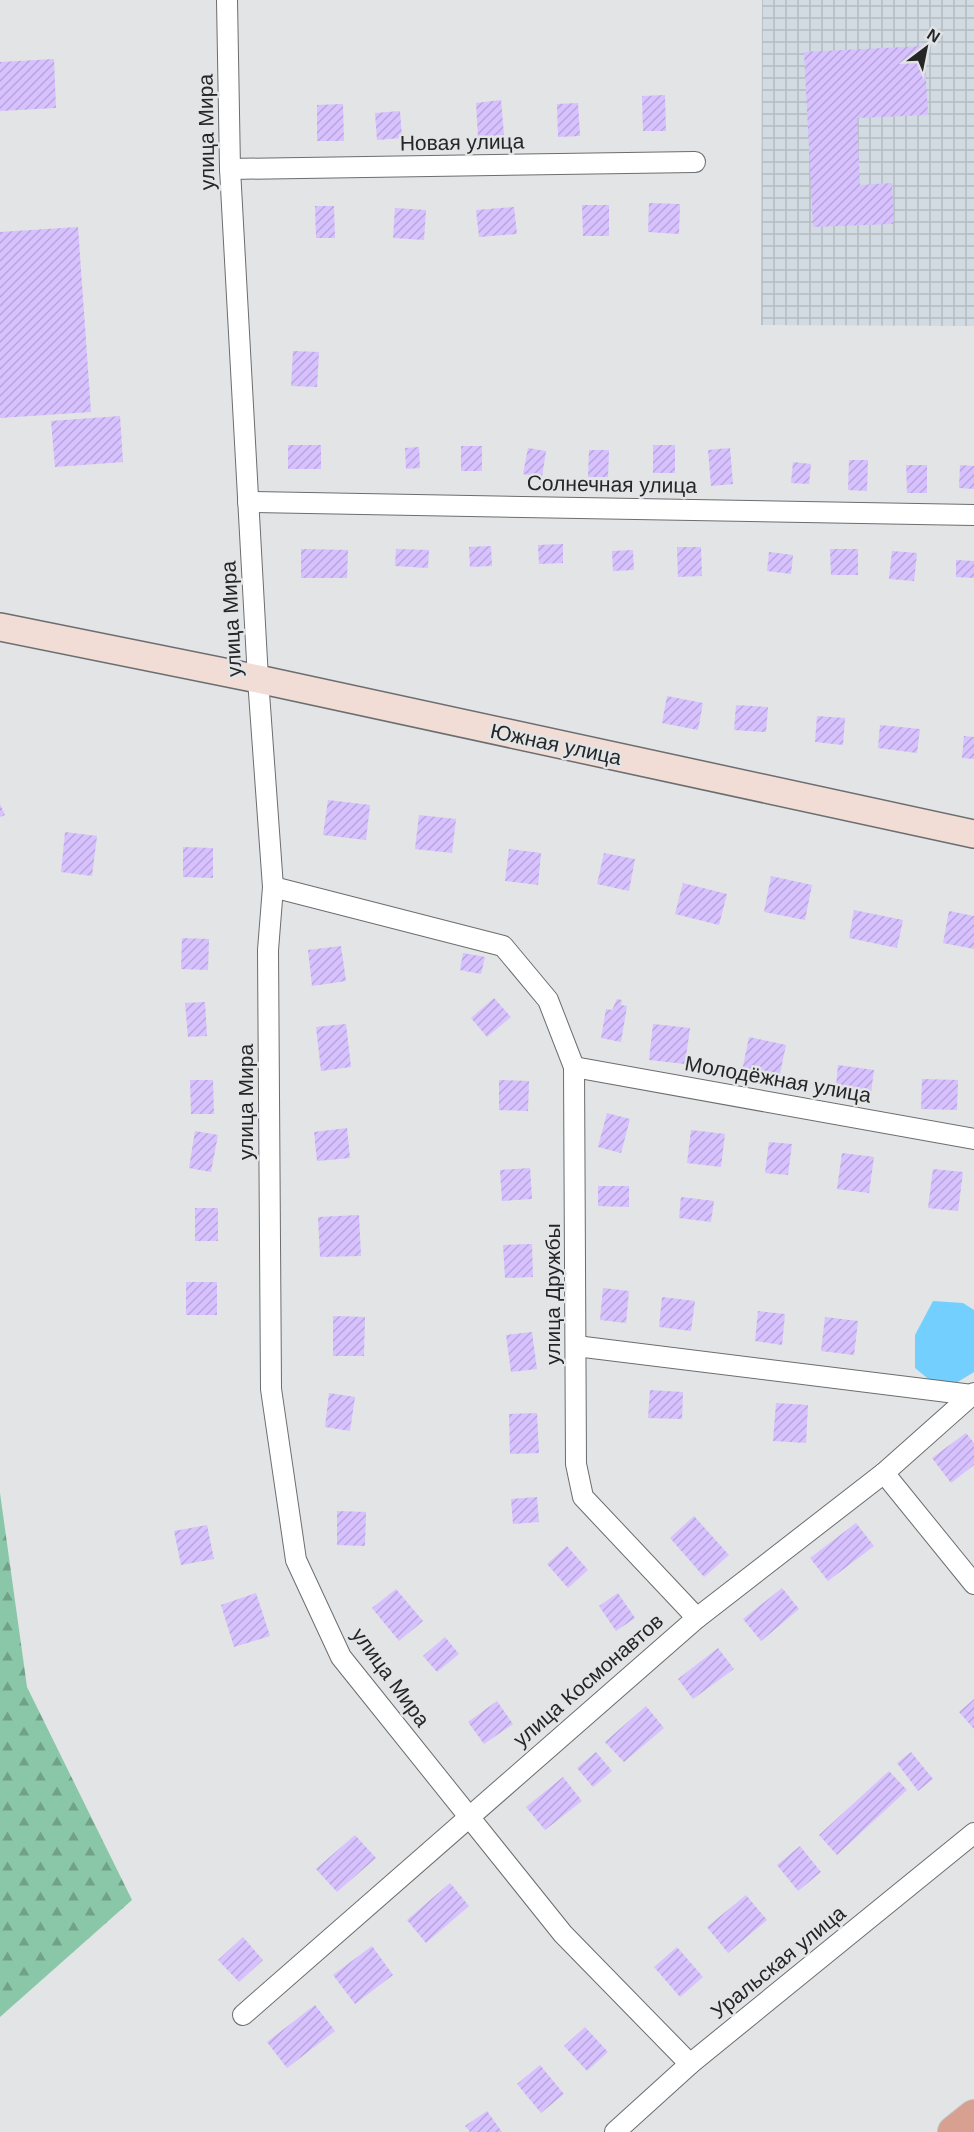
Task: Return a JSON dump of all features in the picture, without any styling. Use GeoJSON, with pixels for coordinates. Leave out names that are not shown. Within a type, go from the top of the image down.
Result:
{"type":"FeatureCollection","features":[{"type":"Feature","properties":{"kind":"highway"},"geometry":{"type":"LineString","coordinates":[[954,2132],[974,2116]]}},
{"type":"Feature","properties":{"kind":"highway"},"geometry":{"type":"LineString","coordinates":[[963,2132],[974,2125]]}},
{"type":"Feature","properties":{"kind":"main road","name":"Южная улица"},"geometry":{"type":"LineString","coordinates":[[0,627],[258,679],[974,834]]}},
{"type":"Feature","properties":{"kind":"street","name":"улица Мира"},"geometry":{"type":"LineString","coordinates":[[227,0],[230,169],[258,679],[273,887],[268,950],[271,1389],[296,1560],[342,1657],[563,1934],[690,2064]]}},
{"type":"Feature","properties":{"kind":"street","name":"Новая улица"},"geometry":{"type":"LineString","coordinates":[[230,169],[695,162]]}},
{"type":"Feature","properties":{"kind":"street","name":"Солнечная улица"},"geometry":{"type":"LineString","coordinates":[[248,502],[974,515]]}},
{"type":"Feature","properties":{"kind":"street","name":"улица Дружбы"},"geometry":{"type":"LineString","coordinates":[[273,887],[503,946],[548,1000],[574,1067],[576,1464],[583,1497],[697,1618]]}},
{"type":"Feature","properties":{"kind":"street","name":"Молодёжная улица"},"geometry":{"type":"LineString","coordinates":[[574,1067],[974,1139]]}},
{"type":"Feature","properties":{"kind":"street"},"geometry":{"type":"LineString","coordinates":[[576,1346],[973,1394]]}},
{"type":"Feature","properties":{"kind":"street","name":"улица Космонавтов"},"geometry":{"type":"LineString","coordinates":[[243,2015],[468,1815],[697,1618],[884,1473],[973,1394]]}},
{"type":"Feature","properties":{"kind":"street"},"geometry":{"type":"LineString","coordinates":[[884,1473],[974,1584]]}},
{"type":"Feature","properties":{"kind":"street","name":"Уральская улица"},"geometry":{"type":"LineString","coordinates":[[615,2132],[690,2064],[974,1833]]}},
{"type":"Feature","properties":{"kind":"shaded area"},"geometry":{"type":"Polygon","coordinates":[[[762,0],[974,0],[974,326],[761,325],[762,0]]]}},
{"type":"Feature","properties":{"kind":"green space"},"geometry":{"type":"Polygon","coordinates":[[[0,1493],[27,1687],[132,1900],[0,2017],[0,1493]]]}},
{"type":"Feature","properties":{"kind":"water"},"geometry":{"type":"Polygon","coordinates":[[[933,1301],[963,1303],[974,1310],[974,1372],[943,1391],[915,1368],[915,1335],[933,1301]]]}},
{"type":"Feature","properties":{"kind":"building"},"geometry":{"type":"Polygon","coordinates":[[[924,46],[928,115],[857,118],[860,185],[892,183],[894,224],[813,227],[804,52],[924,46]]]}},
{"type":"Feature","properties":{"kind":"building"},"geometry":{"type":"Polygon","coordinates":[[[54,59],[56,108],[0,111],[0,62],[54,59]]]}},
{"type":"Feature","properties":{"kind":"building"},"geometry":{"type":"Polygon","coordinates":[[[665,95],[666,131],[643,131],[642,96],[665,95]]]}},
{"type":"Feature","properties":{"kind":"building"},"geometry":{"type":"Polygon","coordinates":[[[501,100],[504,135],[478,137],[476,103],[501,100]]]}},
{"type":"Feature","properties":{"kind":"building"},"geometry":{"type":"Polygon","coordinates":[[[578,103],[580,136],[558,137],[557,104],[578,103]]]}},
{"type":"Feature","properties":{"kind":"building"},"geometry":{"type":"Polygon","coordinates":[[[343,104],[344,141],[317,141],[317,105],[343,104]]]}},
{"type":"Feature","properties":{"kind":"building"},"geometry":{"type":"Polygon","coordinates":[[[400,111],[402,138],[377,140],[375,113],[400,111]]]}},
{"type":"Feature","properties":{"kind":"building"},"geometry":{"type":"Polygon","coordinates":[[[649,203],[680,204],[679,234],[648,232],[649,203]]]}},
{"type":"Feature","properties":{"kind":"building"},"geometry":{"type":"Polygon","coordinates":[[[582,205],[609,205],[609,236],[583,236],[582,205]]]}},
{"type":"Feature","properties":{"kind":"building"},"geometry":{"type":"Polygon","coordinates":[[[315,206],[334,206],[335,238],[316,238],[315,206]]]}},
{"type":"Feature","properties":{"kind":"building"},"geometry":{"type":"Polygon","coordinates":[[[514,207],[517,234],[479,237],[476,210],[514,207]]]}},
{"type":"Feature","properties":{"kind":"building"},"geometry":{"type":"Polygon","coordinates":[[[395,208],[426,210],[424,240],[393,238],[395,208]]]}},
{"type":"Feature","properties":{"kind":"building"},"geometry":{"type":"Polygon","coordinates":[[[78,227],[91,412],[0,418],[0,232],[78,227]]]}},
{"type":"Feature","properties":{"kind":"building"},"geometry":{"type":"Polygon","coordinates":[[[293,351],[319,352],[317,387],[291,386],[293,351]]]}},
{"type":"Feature","properties":{"kind":"building"},"geometry":{"type":"Polygon","coordinates":[[[120,416],[123,462],[55,467],[51,421],[120,416]]]}},
{"type":"Feature","properties":{"kind":"building"},"geometry":{"type":"Polygon","coordinates":[[[288,445],[321,445],[321,469],[288,469],[288,445]]]}},
{"type":"Feature","properties":{"kind":"building"},"geometry":{"type":"Polygon","coordinates":[[[653,445],[675,445],[675,473],[653,473],[653,445]]]}},
{"type":"Feature","properties":{"kind":"building"},"geometry":{"type":"Polygon","coordinates":[[[461,446],[482,446],[482,471],[461,471],[461,446]]]}},
{"type":"Feature","properties":{"kind":"building"},"geometry":{"type":"Polygon","coordinates":[[[419,447],[420,468],[406,469],[405,448],[419,447]]]}},
{"type":"Feature","properties":{"kind":"building"},"geometry":{"type":"Polygon","coordinates":[[[528,448],[546,451],[542,477],[523,474],[528,448]]]}},
{"type":"Feature","properties":{"kind":"building"},"geometry":{"type":"Polygon","coordinates":[[[730,448],[733,484],[711,486],[708,450],[730,448]]]}},
{"type":"Feature","properties":{"kind":"building"},"geometry":{"type":"Polygon","coordinates":[[[589,450],[609,450],[608,477],[588,477],[589,450]]]}},
{"type":"Feature","properties":{"kind":"building"},"geometry":{"type":"Polygon","coordinates":[[[849,460],[868,460],[867,491],[848,490],[849,460]]]}},
{"type":"Feature","properties":{"kind":"building"},"geometry":{"type":"Polygon","coordinates":[[[793,462],[811,464],[809,484],[791,483],[793,462]]]}},
{"type":"Feature","properties":{"kind":"building"},"geometry":{"type":"Polygon","coordinates":[[[906,465],[927,465],[927,493],[907,493],[906,465]]]}},
{"type":"Feature","properties":{"kind":"building"},"geometry":{"type":"Polygon","coordinates":[[[960,465],[974,466],[974,489],[959,488],[960,465]]]}},
{"type":"Feature","properties":{"kind":"building"},"geometry":{"type":"Polygon","coordinates":[[[563,544],[563,563],[539,564],[538,545],[563,544]]]}},
{"type":"Feature","properties":{"kind":"building"},"geometry":{"type":"Polygon","coordinates":[[[491,546],[492,566],[470,567],[469,547],[491,546]]]}},
{"type":"Feature","properties":{"kind":"building"},"geometry":{"type":"Polygon","coordinates":[[[677,547],[701,547],[702,576],[678,577],[677,547]]]}},
{"type":"Feature","properties":{"kind":"building"},"geometry":{"type":"Polygon","coordinates":[[[301,549],[348,550],[347,578],[301,578],[301,549]]]}},
{"type":"Feature","properties":{"kind":"building"},"geometry":{"type":"Polygon","coordinates":[[[396,549],[429,550],[428,568],[395,566],[396,549]]]}},
{"type":"Feature","properties":{"kind":"building"},"geometry":{"type":"Polygon","coordinates":[[[830,549],[858,549],[858,575],[831,575],[830,549]]]}},
{"type":"Feature","properties":{"kind":"building"},"geometry":{"type":"Polygon","coordinates":[[[633,550],[634,570],[613,571],[612,551],[633,550]]]}},
{"type":"Feature","properties":{"kind":"building"},"geometry":{"type":"Polygon","coordinates":[[[892,551],[917,553],[914,581],[889,579],[892,551]]]}},
{"type":"Feature","properties":{"kind":"building"},"geometry":{"type":"Polygon","coordinates":[[[769,552],[793,555],[791,574],[767,571],[769,552]]]}},
{"type":"Feature","properties":{"kind":"building"},"geometry":{"type":"Polygon","coordinates":[[[956,560],[974,561],[974,578],[956,577],[956,560]]]}},
{"type":"Feature","properties":{"kind":"building"},"geometry":{"type":"Polygon","coordinates":[[[667,696],[703,703],[698,730],[662,723],[667,696]]]}},
{"type":"Feature","properties":{"kind":"building"},"geometry":{"type":"Polygon","coordinates":[[[736,705],[768,707],[766,732],[734,730],[736,705]]]}},
{"type":"Feature","properties":{"kind":"building"},"geometry":{"type":"Polygon","coordinates":[[[817,716],[845,718],[843,745],[815,742],[817,716]]]}},
{"type":"Feature","properties":{"kind":"building"},"geometry":{"type":"Polygon","coordinates":[[[880,725],[920,729],[917,753],[878,748],[880,725]]]}},
{"type":"Feature","properties":{"kind":"building"},"geometry":{"type":"Polygon","coordinates":[[[964,736],[974,737],[974,759],[962,758],[964,736]]]}},
{"type":"Feature","properties":{"kind":"building"},"geometry":{"type":"Polygon","coordinates":[[[328,800],[370,805],[366,840],[323,835],[328,800]]]}},
{"type":"Feature","properties":{"kind":"building"},"geometry":{"type":"Polygon","coordinates":[[[0,804],[5,815],[0,817],[0,804]]]}},
{"type":"Feature","properties":{"kind":"building"},"geometry":{"type":"Polygon","coordinates":[[[419,815],[456,819],[452,853],[415,849],[419,815]]]}},
{"type":"Feature","properties":{"kind":"building"},"geometry":{"type":"Polygon","coordinates":[[[65,832],[97,836],[92,876],[61,872],[65,832]]]}},
{"type":"Feature","properties":{"kind":"building"},"geometry":{"type":"Polygon","coordinates":[[[183,847],[213,848],[213,878],[183,877],[183,847]]]}},
{"type":"Feature","properties":{"kind":"building"},"geometry":{"type":"Polygon","coordinates":[[[509,849],[541,853],[538,885],[505,881],[509,849]]]}},
{"type":"Feature","properties":{"kind":"building"},"geometry":{"type":"Polygon","coordinates":[[[604,853],[635,859],[629,891],[597,884],[604,853]]]}},
{"type":"Feature","properties":{"kind":"building"},"geometry":{"type":"Polygon","coordinates":[[[771,876],[812,885],[805,920],[764,912],[771,876]]]}},
{"type":"Feature","properties":{"kind":"building"},"geometry":{"type":"Polygon","coordinates":[[[683,883],[727,894],[719,925],[675,914],[683,883]]]}},
{"type":"Feature","properties":{"kind":"building"},"geometry":{"type":"Polygon","coordinates":[[[854,910],[903,920],[897,948],[849,938],[854,910]]]}},
{"type":"Feature","properties":{"kind":"building"},"geometry":{"type":"Polygon","coordinates":[[[949,911],[974,916],[974,949],[943,943],[949,911]]]}},
{"type":"Feature","properties":{"kind":"building"},"geometry":{"type":"Polygon","coordinates":[[[182,938],[209,939],[208,970],[181,969],[182,938]]]}},
{"type":"Feature","properties":{"kind":"building"},"geometry":{"type":"Polygon","coordinates":[[[341,946],[346,981],[312,986],[308,950],[341,946]]]}},
{"type":"Feature","properties":{"kind":"building"},"geometry":{"type":"Polygon","coordinates":[[[463,953],[485,957],[481,974],[460,970],[463,953]]]}},
{"type":"Feature","properties":{"kind":"building"},"geometry":{"type":"Polygon","coordinates":[[[494,998],[511,1017],[487,1037],[471,1018],[494,998]]]}},
{"type":"Feature","properties":{"kind":"building"},"geometry":{"type":"Polygon","coordinates":[[[617,999],[622,1000],[621,1005],[627,1006],[621,1042],[601,1038],[606,1009],[612,1010],[617,999]]]}},
{"type":"Feature","properties":{"kind":"building"},"geometry":{"type":"Polygon","coordinates":[[[205,1002],[207,1036],[188,1037],[185,1003],[205,1002]]]}},
{"type":"Feature","properties":{"kind":"building"},"geometry":{"type":"Polygon","coordinates":[[[346,1024],[351,1067],[321,1071],[316,1027],[346,1024]]]}},
{"type":"Feature","properties":{"kind":"building"},"geometry":{"type":"Polygon","coordinates":[[[653,1024],[690,1028],[685,1064],[649,1060],[653,1024]]]}},
{"type":"Feature","properties":{"kind":"building"},"geometry":{"type":"Polygon","coordinates":[[[749,1037],[786,1045],[778,1083],[741,1076],[749,1037]]]}},
{"type":"Feature","properties":{"kind":"building"},"geometry":{"type":"Polygon","coordinates":[[[838,1065],[874,1070],[870,1100],[835,1096],[838,1065]]]}},
{"type":"Feature","properties":{"kind":"building"},"geometry":{"type":"Polygon","coordinates":[[[922,1079],[958,1080],[957,1110],[921,1109],[922,1079]]]}},
{"type":"Feature","properties":{"kind":"building"},"geometry":{"type":"Polygon","coordinates":[[[190,1080],[213,1080],[214,1114],[191,1114],[190,1080]]]}},
{"type":"Feature","properties":{"kind":"building"},"geometry":{"type":"Polygon","coordinates":[[[499,1080],[529,1081],[528,1111],[499,1110],[499,1080]]]}},
{"type":"Feature","properties":{"kind":"building"},"geometry":{"type":"Polygon","coordinates":[[[607,1113],[630,1119],[621,1153],[598,1147],[607,1113]]]}},
{"type":"Feature","properties":{"kind":"building"},"geometry":{"type":"Polygon","coordinates":[[[347,1128],[350,1158],[317,1161],[314,1132],[347,1128]]]}},
{"type":"Feature","properties":{"kind":"building"},"geometry":{"type":"Polygon","coordinates":[[[691,1130],[725,1134],[721,1167],[687,1163],[691,1130]]]}},
{"type":"Feature","properties":{"kind":"building"},"geometry":{"type":"Polygon","coordinates":[[[195,1131],[218,1135],[211,1172],[189,1168],[195,1131]]]}},
{"type":"Feature","properties":{"kind":"building"},"geometry":{"type":"Polygon","coordinates":[[[769,1142],[792,1144],[788,1175],[765,1173],[769,1142]]]}},
{"type":"Feature","properties":{"kind":"building"},"geometry":{"type":"Polygon","coordinates":[[[842,1153],[874,1157],[869,1193],[837,1189],[842,1153]]]}},
{"type":"Feature","properties":{"kind":"building"},"geometry":{"type":"Polygon","coordinates":[[[530,1168],[532,1199],[502,1201],[500,1170],[530,1168]]]}},
{"type":"Feature","properties":{"kind":"building"},"geometry":{"type":"Polygon","coordinates":[[[933,1169],[963,1172],[958,1211],[928,1208],[933,1169]]]}},
{"type":"Feature","properties":{"kind":"building"},"geometry":{"type":"Polygon","coordinates":[[[598,1186],[629,1186],[629,1207],[598,1206],[598,1186]]]}},
{"type":"Feature","properties":{"kind":"building"},"geometry":{"type":"Polygon","coordinates":[[[681,1197],[714,1201],[711,1222],[679,1218],[681,1197]]]}},
{"type":"Feature","properties":{"kind":"building"},"geometry":{"type":"Polygon","coordinates":[[[195,1208],[218,1208],[218,1241],[195,1241],[195,1208]]]}},
{"type":"Feature","properties":{"kind":"building"},"geometry":{"type":"Polygon","coordinates":[[[359,1215],[361,1256],[320,1257],[318,1217],[359,1215]]]}},
{"type":"Feature","properties":{"kind":"building"},"geometry":{"type":"Polygon","coordinates":[[[532,1244],[533,1277],[505,1278],[503,1245],[532,1244]]]}},
{"type":"Feature","properties":{"kind":"building"},"geometry":{"type":"Polygon","coordinates":[[[186,1282],[217,1282],[217,1315],[186,1315],[186,1282]]]}},
{"type":"Feature","properties":{"kind":"building"},"geometry":{"type":"Polygon","coordinates":[[[603,1288],[629,1291],[626,1323],[600,1320],[603,1288]]]}},
{"type":"Feature","properties":{"kind":"building"},"geometry":{"type":"Polygon","coordinates":[[[662,1297],[695,1301],[691,1331],[659,1327],[662,1297]]]}},
{"type":"Feature","properties":{"kind":"building"},"geometry":{"type":"Polygon","coordinates":[[[758,1311],[785,1314],[782,1345],[755,1341],[758,1311]]]}},
{"type":"Feature","properties":{"kind":"building"},"geometry":{"type":"Polygon","coordinates":[[[333,1316],[365,1317],[364,1356],[333,1356],[333,1316]]]}},
{"type":"Feature","properties":{"kind":"building"},"geometry":{"type":"Polygon","coordinates":[[[825,1317],[858,1321],[854,1355],[821,1351],[825,1317]]]}},
{"type":"Feature","properties":{"kind":"building"},"geometry":{"type":"Polygon","coordinates":[[[532,1332],[537,1369],[511,1372],[506,1335],[532,1332]]]}},
{"type":"Feature","properties":{"kind":"building"},"geometry":{"type":"Polygon","coordinates":[[[650,1390],[683,1392],[682,1419],[648,1418],[650,1390]]]}},
{"type":"Feature","properties":{"kind":"building"},"geometry":{"type":"Polygon","coordinates":[[[329,1393],[355,1397],[350,1431],[325,1427],[329,1393]]]}},
{"type":"Feature","properties":{"kind":"building"},"geometry":{"type":"Polygon","coordinates":[[[776,1403],[808,1405],[806,1443],[773,1441],[776,1403]]]}},
{"type":"Feature","properties":{"kind":"building"},"geometry":{"type":"Polygon","coordinates":[[[537,1413],[539,1453],[510,1454],[509,1414],[537,1413]]]}},
{"type":"Feature","properties":{"kind":"building"},"geometry":{"type":"Polygon","coordinates":[[[966,1433],[974,1443],[974,1465],[951,1483],[932,1458],[966,1433]]]}},
{"type":"Feature","properties":{"kind":"building"},"geometry":{"type":"Polygon","coordinates":[[[537,1497],[539,1522],[513,1524],[511,1499],[537,1497]]]}},
{"type":"Feature","properties":{"kind":"building"},"geometry":{"type":"Polygon","coordinates":[[[337,1511],[366,1512],[365,1546],[337,1545],[337,1511]]]}},
{"type":"Feature","properties":{"kind":"building"},"geometry":{"type":"Polygon","coordinates":[[[694,1516],[729,1555],[704,1577],[670,1538],[694,1516]]]}},
{"type":"Feature","properties":{"kind":"building"},"geometry":{"type":"Polygon","coordinates":[[[856,1523],[874,1546],[828,1581],[810,1558],[856,1523]]]}},
{"type":"Feature","properties":{"kind":"building"},"geometry":{"type":"Polygon","coordinates":[[[207,1525],[214,1559],[181,1565],[174,1531],[207,1525]]]}},
{"type":"Feature","properties":{"kind":"building"},"geometry":{"type":"Polygon","coordinates":[[[567,1546],[588,1570],[568,1588],[547,1564],[567,1546]]]}},
{"type":"Feature","properties":{"kind":"building"},"geometry":{"type":"Polygon","coordinates":[[[782,1588],[799,1609],[761,1641],[743,1619],[782,1588]]]}},
{"type":"Feature","properties":{"kind":"building"},"geometry":{"type":"Polygon","coordinates":[[[396,1589],[423,1621],[399,1641],[372,1608],[396,1589]]]}},
{"type":"Feature","properties":{"kind":"building"},"geometry":{"type":"Polygon","coordinates":[[[256,1593],[270,1636],[234,1647],[221,1605],[256,1593]]]}},
{"type":"Feature","properties":{"kind":"building"},"geometry":{"type":"Polygon","coordinates":[[[618,1593],[635,1618],[616,1631],[599,1606],[618,1593]]]}},
{"type":"Feature","properties":{"kind":"building"},"geometry":{"type":"Polygon","coordinates":[[[445,1637],[459,1654],[437,1672],[423,1656],[445,1637]]]}},
{"type":"Feature","properties":{"kind":"building"},"geometry":{"type":"Polygon","coordinates":[[[718,1648],[734,1669],[693,1699],[678,1679],[718,1648]]]}},
{"type":"Feature","properties":{"kind":"building"},"geometry":{"type":"Polygon","coordinates":[[[974,1699],[974,1729],[959,1712],[974,1699]]]}},
{"type":"Feature","properties":{"kind":"building"},"geometry":{"type":"Polygon","coordinates":[[[497,1701],[513,1724],[484,1744],[468,1722],[497,1701]]]}},
{"type":"Feature","properties":{"kind":"building"},"geometry":{"type":"Polygon","coordinates":[[[646,1706],[664,1728],[624,1762],[605,1742],[646,1706]]]}},
{"type":"Feature","properties":{"kind":"building"},"geometry":{"type":"Polygon","coordinates":[[[596,1752],[612,1771],[593,1787],[577,1768],[596,1752]]]}},
{"type":"Feature","properties":{"kind":"building"},"geometry":{"type":"Polygon","coordinates":[[[911,1752],[933,1779],[918,1791],[897,1763],[911,1752]]]}},
{"type":"Feature","properties":{"kind":"building"},"geometry":{"type":"Polygon","coordinates":[[[889,1771],[907,1790],[837,1855],[819,1835],[889,1771]]]}},
{"type":"Feature","properties":{"kind":"building"},"geometry":{"type":"Polygon","coordinates":[[[563,1777],[582,1801],[545,1830],[526,1807],[563,1777]]]}},
{"type":"Feature","properties":{"kind":"building"},"geometry":{"type":"Polygon","coordinates":[[[355,1835],[376,1858],[337,1892],[316,1869],[355,1835]]]}},
{"type":"Feature","properties":{"kind":"building"},"geometry":{"type":"Polygon","coordinates":[[[800,1846],[821,1872],[798,1891],[777,1865],[800,1846]]]}},
{"type":"Feature","properties":{"kind":"building"},"geometry":{"type":"Polygon","coordinates":[[[450,1883],[469,1906],[426,1943],[407,1920],[450,1883]]]}},
{"type":"Feature","properties":{"kind":"building"},"geometry":{"type":"Polygon","coordinates":[[[746,1895],[767,1920],[728,1953],[707,1927],[746,1895]]]}},
{"type":"Feature","properties":{"kind":"building"},"geometry":{"type":"Polygon","coordinates":[[[243,1937],[263,1960],[239,1982],[218,1960],[243,1937]]]}},
{"type":"Feature","properties":{"kind":"building"},"geometry":{"type":"Polygon","coordinates":[[[372,1946],[393,1975],[355,2004],[333,1975],[372,1946]]]}},
{"type":"Feature","properties":{"kind":"building"},"geometry":{"type":"Polygon","coordinates":[[[677,1947],[703,1977],[680,1997],[654,1967],[677,1947]]]}},
{"type":"Feature","properties":{"kind":"building"},"geometry":{"type":"Polygon","coordinates":[[[315,2005],[335,2031],[287,2068],[267,2042],[315,2005]]]}},
{"type":"Feature","properties":{"kind":"building"},"geometry":{"type":"Polygon","coordinates":[[[585,2027],[608,2052],[587,2071],[564,2046],[585,2027]]]}},
{"type":"Feature","properties":{"kind":"building"},"geometry":{"type":"Polygon","coordinates":[[[540,2065],[564,2094],[541,2113],[517,2084],[540,2065]]]}},
{"type":"Feature","properties":{"kind":"building"},"geometry":{"type":"Polygon","coordinates":[[[487,2111],[502,2132],[470,2132],[465,2126],[487,2111]]]}}]}
